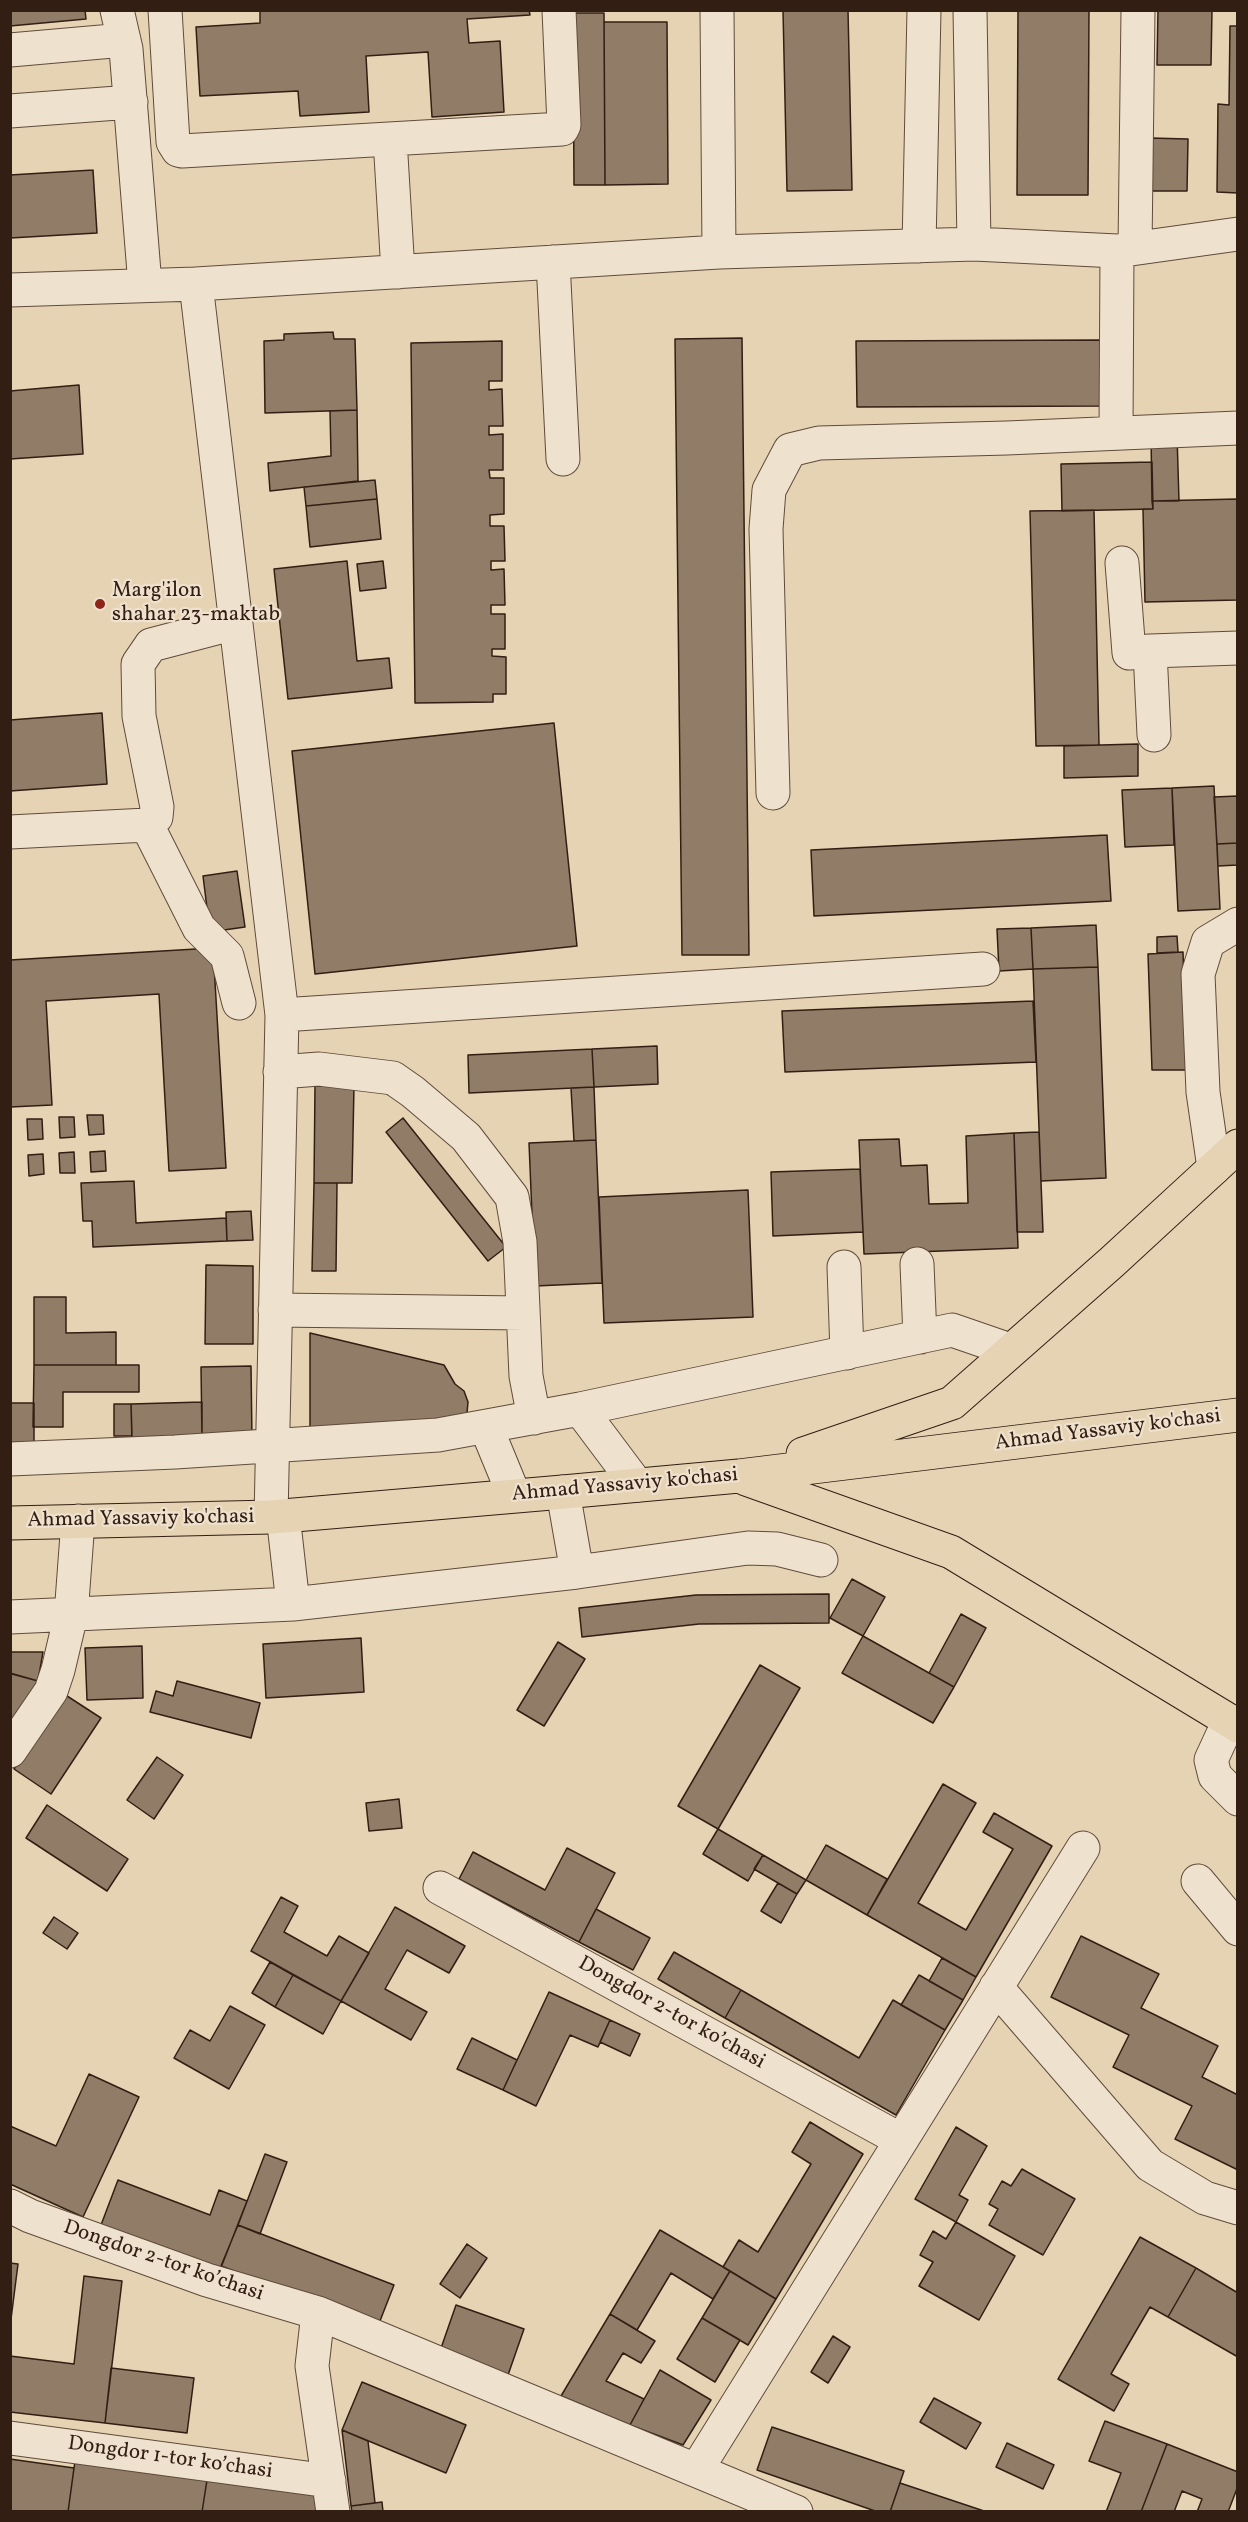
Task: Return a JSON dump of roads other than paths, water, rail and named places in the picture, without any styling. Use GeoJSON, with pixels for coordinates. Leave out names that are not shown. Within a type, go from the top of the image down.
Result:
{"type":"FeatureCollection","features":[{"type":"Feature","properties":{"kind":"main road"},"geometry":{"type":"LineString","coordinates":[[739,1476],[952,1403],[1112,1262],[1238,1146]]}},
{"type":"Feature","properties":{"kind":"main road","name":"Ahmad Yassaviy ko'chasi"},"geometry":{"type":"LineString","coordinates":[[10,1523],[277,1516],[563,1492],[739,1476],[1238,1415]]}},
{"type":"Feature","properties":{"kind":"main road"},"geometry":{"type":"LineString","coordinates":[[739,1476],[951,1552],[1233,1723]]}},
{"type":"Feature","properties":{"kind":"street"},"geometry":{"type":"LineString","coordinates":[[165,10],[173,142],[178,150],[562,129],[564,125],[558,10]]}},
{"type":"Feature","properties":{"kind":"street"},"geometry":{"type":"LineString","coordinates":[[717,10],[719,252]]}},
{"type":"Feature","properties":{"kind":"street"},"geometry":{"type":"LineString","coordinates":[[919,246],[924,10]]}},
{"type":"Feature","properties":{"kind":"street"},"geometry":{"type":"LineString","coordinates":[[970,10],[974,244]]}},
{"type":"Feature","properties":{"kind":"street"},"geometry":{"type":"LineString","coordinates":[[1116,433],[1138,10]]}},
{"type":"Feature","properties":{"kind":"street"},"geometry":{"type":"LineString","coordinates":[[10,50],[120,25],[131,102],[145,285]]}},
{"type":"Feature","properties":{"kind":"street"},"geometry":{"type":"LineString","coordinates":[[10,111],[131,102]]}},
{"type":"Feature","properties":{"kind":"street"},"geometry":{"type":"LineString","coordinates":[[390,139],[398,272]]}},
{"type":"Feature","properties":{"kind":"street"},"geometry":{"type":"LineString","coordinates":[[10,291],[196,284],[719,252],[974,244],[1126,249],[1238,234]]}},
{"type":"Feature","properties":{"kind":"street"},"geometry":{"type":"LineString","coordinates":[[554,262],[562,459]]}},
{"type":"Feature","properties":{"kind":"street"},"geometry":{"type":"LineString","coordinates":[[196,284],[282,1015],[272,1445],[277,1516],[293,1604]]}},
{"type":"Feature","properties":{"kind":"street"},"geometry":{"type":"LineString","coordinates":[[773,793],[766,529],[769,490],[790,450],[819,443],[1238,428]]}},
{"type":"Feature","properties":{"kind":"street"},"geometry":{"type":"LineString","coordinates":[[1122,563],[1129,653],[1238,648]]}},
{"type":"Feature","properties":{"kind":"street"},"geometry":{"type":"LineString","coordinates":[[10,832],[147,825],[156,817],[157,807],[139,716],[138,663],[151,645],[235,623]]}},
{"type":"Feature","properties":{"kind":"street"},"geometry":{"type":"LineString","coordinates":[[1150,651],[1154,735]]}},
{"type":"Feature","properties":{"kind":"street"},"geometry":{"type":"LineString","coordinates":[[147,825],[199,928],[227,956],[239,1003]]}},
{"type":"Feature","properties":{"kind":"street"},"geometry":{"type":"LineString","coordinates":[[1214,1168],[1204,1102],[1198,974],[1208,942],[1238,924]]}},
{"type":"Feature","properties":{"kind":"street"},"geometry":{"type":"LineString","coordinates":[[282,1015],[983,969]]}},
{"type":"Feature","properties":{"kind":"street"},"geometry":{"type":"LineString","coordinates":[[280,1072],[319,1069],[393,1078],[466,1137],[512,1197],[520,1242],[526,1376],[534,1418]]}},
{"type":"Feature","properties":{"kind":"street"},"geometry":{"type":"LineString","coordinates":[[917,1264],[920,1337]]}},
{"type":"Feature","properties":{"kind":"street"},"geometry":{"type":"LineString","coordinates":[[844,1267],[847,1353]]}},
{"type":"Feature","properties":{"kind":"street"},"geometry":{"type":"LineString","coordinates":[[275,1310],[523,1313]]}},
{"type":"Feature","properties":{"kind":"street"},"geometry":{"type":"LineString","coordinates":[[10,1459],[438,1435],[580,1409],[952,1330],[1010,1350]]}},
{"type":"Feature","properties":{"kind":"street"},"geometry":{"type":"LineString","coordinates":[[580,1409],[637,1485]]}},
{"type":"Feature","properties":{"kind":"street"},"geometry":{"type":"LineString","coordinates":[[486,1426],[514,1496]]}},
{"type":"Feature","properties":{"kind":"street"},"geometry":{"type":"LineString","coordinates":[[563,1492],[577,1572]]}},
{"type":"Feature","properties":{"kind":"street"},"geometry":{"type":"LineString","coordinates":[[10,1751],[51,1692],[58,1670],[71,1615],[78,1521]]}},
{"type":"Feature","properties":{"kind":"street"},"geometry":{"type":"LineString","coordinates":[[10,1617],[293,1604],[577,1572],[748,1548],[777,1549],[821,1560]]}},
{"type":"Feature","properties":{"kind":"street"},"geometry":{"type":"LineString","coordinates":[[1233,1723],[1211,1760],[1215,1776],[1238,1799]]}},
{"type":"Feature","properties":{"kind":"street"},"geometry":{"type":"LineString","coordinates":[[697,2469],[1083,1848]]}},
{"type":"Feature","properties":{"kind":"street"},"geometry":{"type":"LineString","coordinates":[[1198,1881],[1238,1929]]}},
{"type":"Feature","properties":{"kind":"street","name":"Dongdor 2-tor koʼchasi"},"geometry":{"type":"LineString","coordinates":[[440,1888],[901,2140]]}},
{"type":"Feature","properties":{"kind":"street"},"geometry":{"type":"LineString","coordinates":[[996,1987],[1150,2165],[1205,2198],[1238,2208]]}},
{"type":"Feature","properties":{"kind":"street","name":"Dongdor 2-tor koʼchasi"},"geometry":{"type":"LineString","coordinates":[[10,2206],[30,2216],[207,2280],[318,2313],[697,2469],[738,2489],[796,2511]]}},
{"type":"Feature","properties":{"kind":"street"},"geometry":{"type":"LineString","coordinates":[[318,2313],[312,2366],[331,2496]]}},
{"type":"Feature","properties":{"kind":"street","name":"Dongdor 1-tor koʼchasi"},"geometry":{"type":"LineString","coordinates":[[10,2438],[331,2496]]}},
{"type":"Feature","properties":{"kind":"place","name":"Marg'ilon shahar 23-maktab"},"geometry":{"type":"Point","coordinates":[100,604]}}]}
